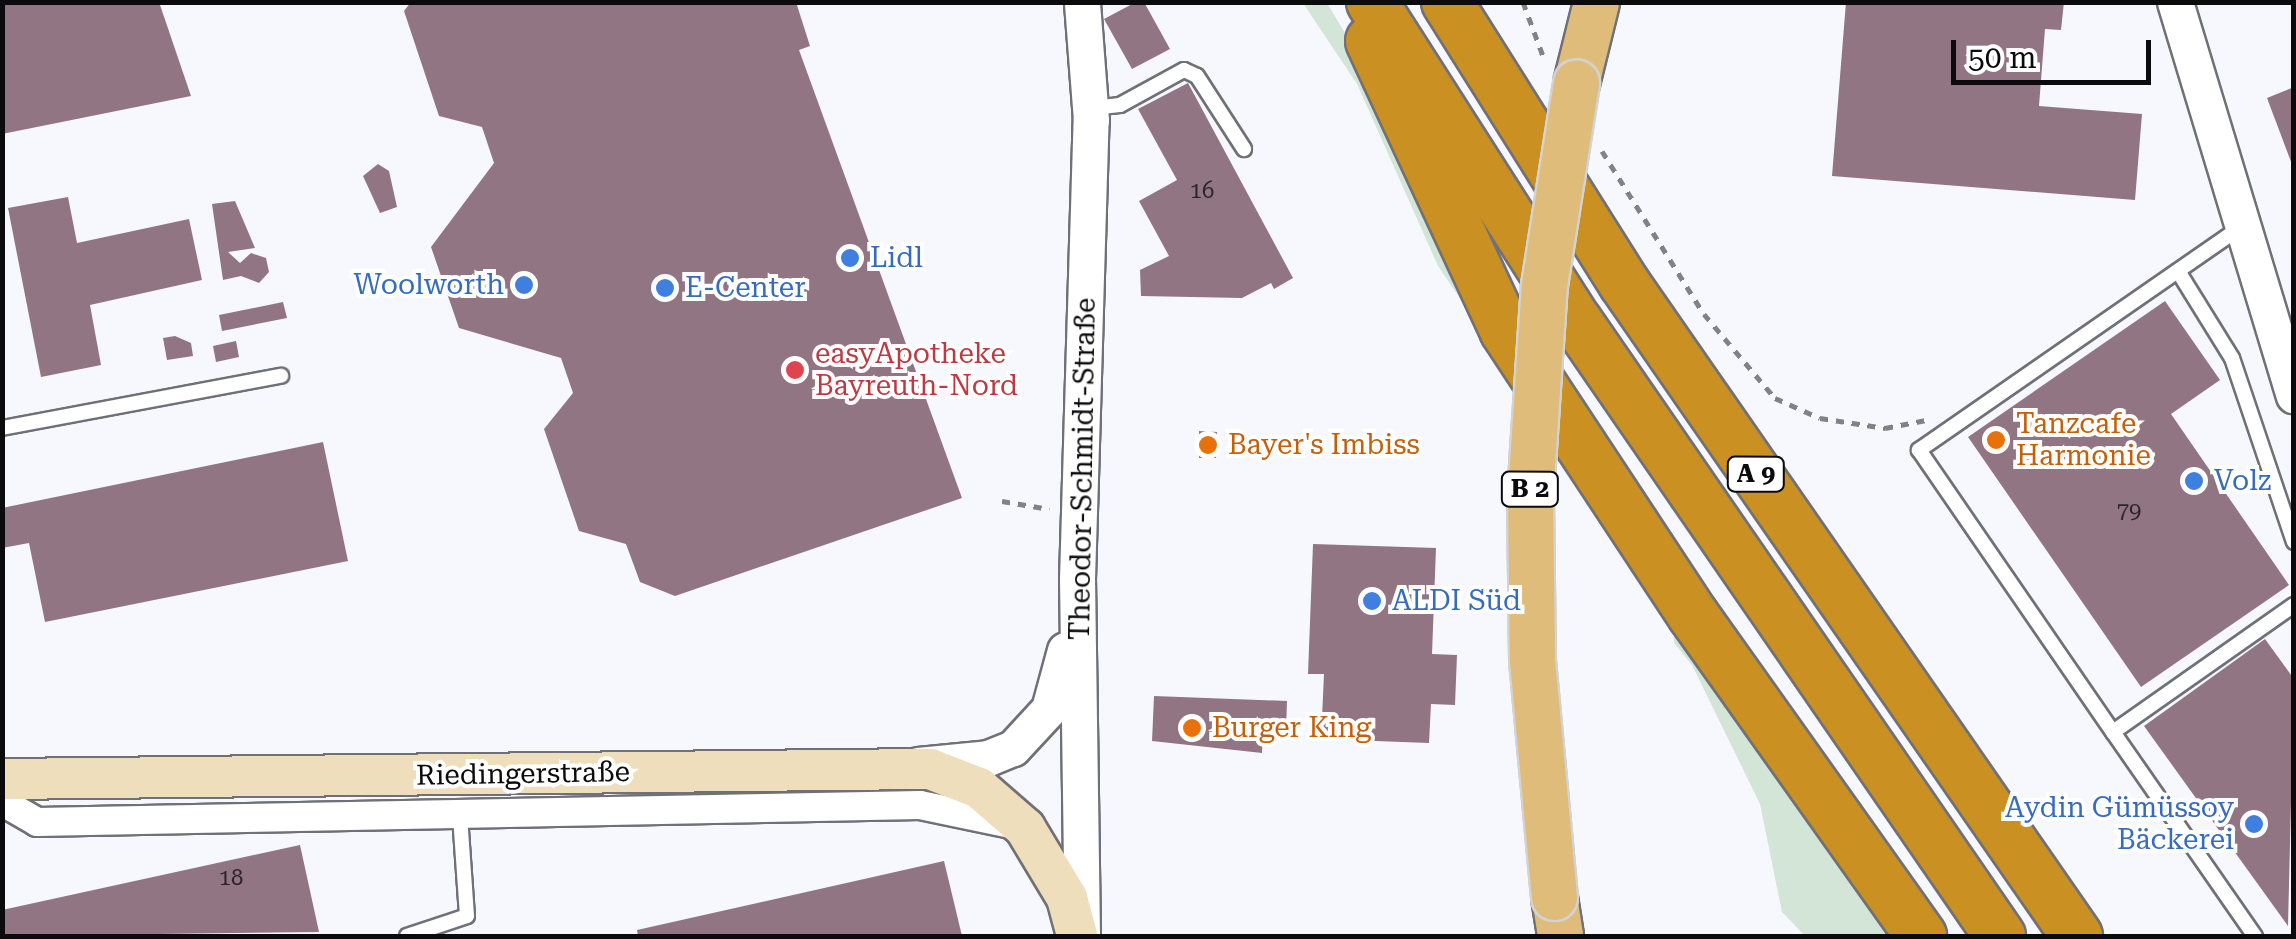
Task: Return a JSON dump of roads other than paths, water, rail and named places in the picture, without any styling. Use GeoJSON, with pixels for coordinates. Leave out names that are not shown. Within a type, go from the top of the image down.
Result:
{"type":"FeatureCollection","features":[{"type":"Feature","properties":{"kind":"highway"},"geometry":{"type":"LineString","coordinates":[[1360,2],[1376,60],[1506,330],[1693,615],[1921,936]]}},
{"type":"Feature","properties":{"kind":"highway","name":"A 9"},"geometry":{"type":"LineString","coordinates":[[1372,2],[1588,338],[2000,936]]}},
{"type":"Feature","properties":{"kind":"highway","name":"A 9"},"geometry":{"type":"LineString","coordinates":[[1448,2],[1624,284],[2077,936]]}},
{"type":"Feature","properties":{"kind":"main road","name":"B 2"},"geometry":{"type":"LineString","coordinates":[[1557,917],[1532,660],[1530,494],[1562,74],[1596,2]]}},
{"type":"Feature","properties":{"kind":"main road","name":"Riedingerstraße"},"geometry":{"type":"LineString","coordinates":[[2,779],[903,767],[948,774],[979,788],[1025,828],[1067,898],[1079,936]]}},
{"type":"Feature","properties":{"kind":"street","name":"Theodor-Schmidt-Straße"},"geometry":{"type":"LineString","coordinates":[[1079,936],[1076,580],[1091,108],[1082,2]]}},
{"type":"Feature","properties":{"kind":"street"},"geometry":{"type":"LineString","coordinates":[[2174,2],[2294,395]]}},
{"type":"Feature","properties":{"kind":"street"},"geometry":{"type":"LineString","coordinates":[[903,767],[988,758],[1034,730],[1060,683],[1076,580]]}},
{"type":"Feature","properties":{"kind":"street","name":"Riedingerstraße"},"geometry":{"type":"LineString","coordinates":[[2,792],[13,808],[38,822],[920,805],[1025,828]]}},
{"type":"Feature","properties":{"kind":"lane"},"geometry":{"type":"LineString","coordinates":[[1091,108],[1120,105],[1184,70],[1198,76],[1244,148]]}},
{"type":"Feature","properties":{"kind":"lane"},"geometry":{"type":"LineString","coordinates":[[2242,227],[1919,450],[2254,936]]}},
{"type":"Feature","properties":{"kind":"lane"},"geometry":{"type":"LineString","coordinates":[[2178,271],[2232,358],[2294,542]]}},
{"type":"Feature","properties":{"kind":"lane"},"geometry":{"type":"LineString","coordinates":[[2,428],[281,376]]}},
{"type":"Feature","properties":{"kind":"lane"},"geometry":{"type":"LineString","coordinates":[[2113,732],[2294,606]]}},
{"type":"Feature","properties":{"kind":"lane"},"geometry":{"type":"LineString","coordinates":[[407,936],[468,916],[460,815]]}},
{"type":"Feature","properties":{"kind":"place","name":"Lidl"},"geometry":{"type":"Point","coordinates":[850,258]}},
{"type":"Feature","properties":{"kind":"place","name":"Woolworth"},"geometry":{"type":"Point","coordinates":[524,285]}},
{"type":"Feature","properties":{"kind":"place","name":"E-Center"},"geometry":{"type":"Point","coordinates":[665,288]}},
{"type":"Feature","properties":{"kind":"place","name":"easyApotheke Bayreuth-Nord"},"geometry":{"type":"Point","coordinates":[795,370]}},
{"type":"Feature","properties":{"kind":"place","name":"Tanzcafe Harmonie"},"geometry":{"type":"Point","coordinates":[1996,440]}},
{"type":"Feature","properties":{"kind":"place","name":"Bayer's Imbiss"},"geometry":{"type":"Point","coordinates":[1208,445]}},
{"type":"Feature","properties":{"kind":"place","name":"Volz"},"geometry":{"type":"Point","coordinates":[2194,481]}},
{"type":"Feature","properties":{"kind":"place","name":"ALDI Süd"},"geometry":{"type":"Point","coordinates":[1372,601]}},
{"type":"Feature","properties":{"kind":"place","name":"Burger King"},"geometry":{"type":"Point","coordinates":[1192,728]}},
{"type":"Feature","properties":{"kind":"place","name":"Aydin Gümüssoy Bäckerei"},"geometry":{"type":"Point","coordinates":[2254,824]}}]}
